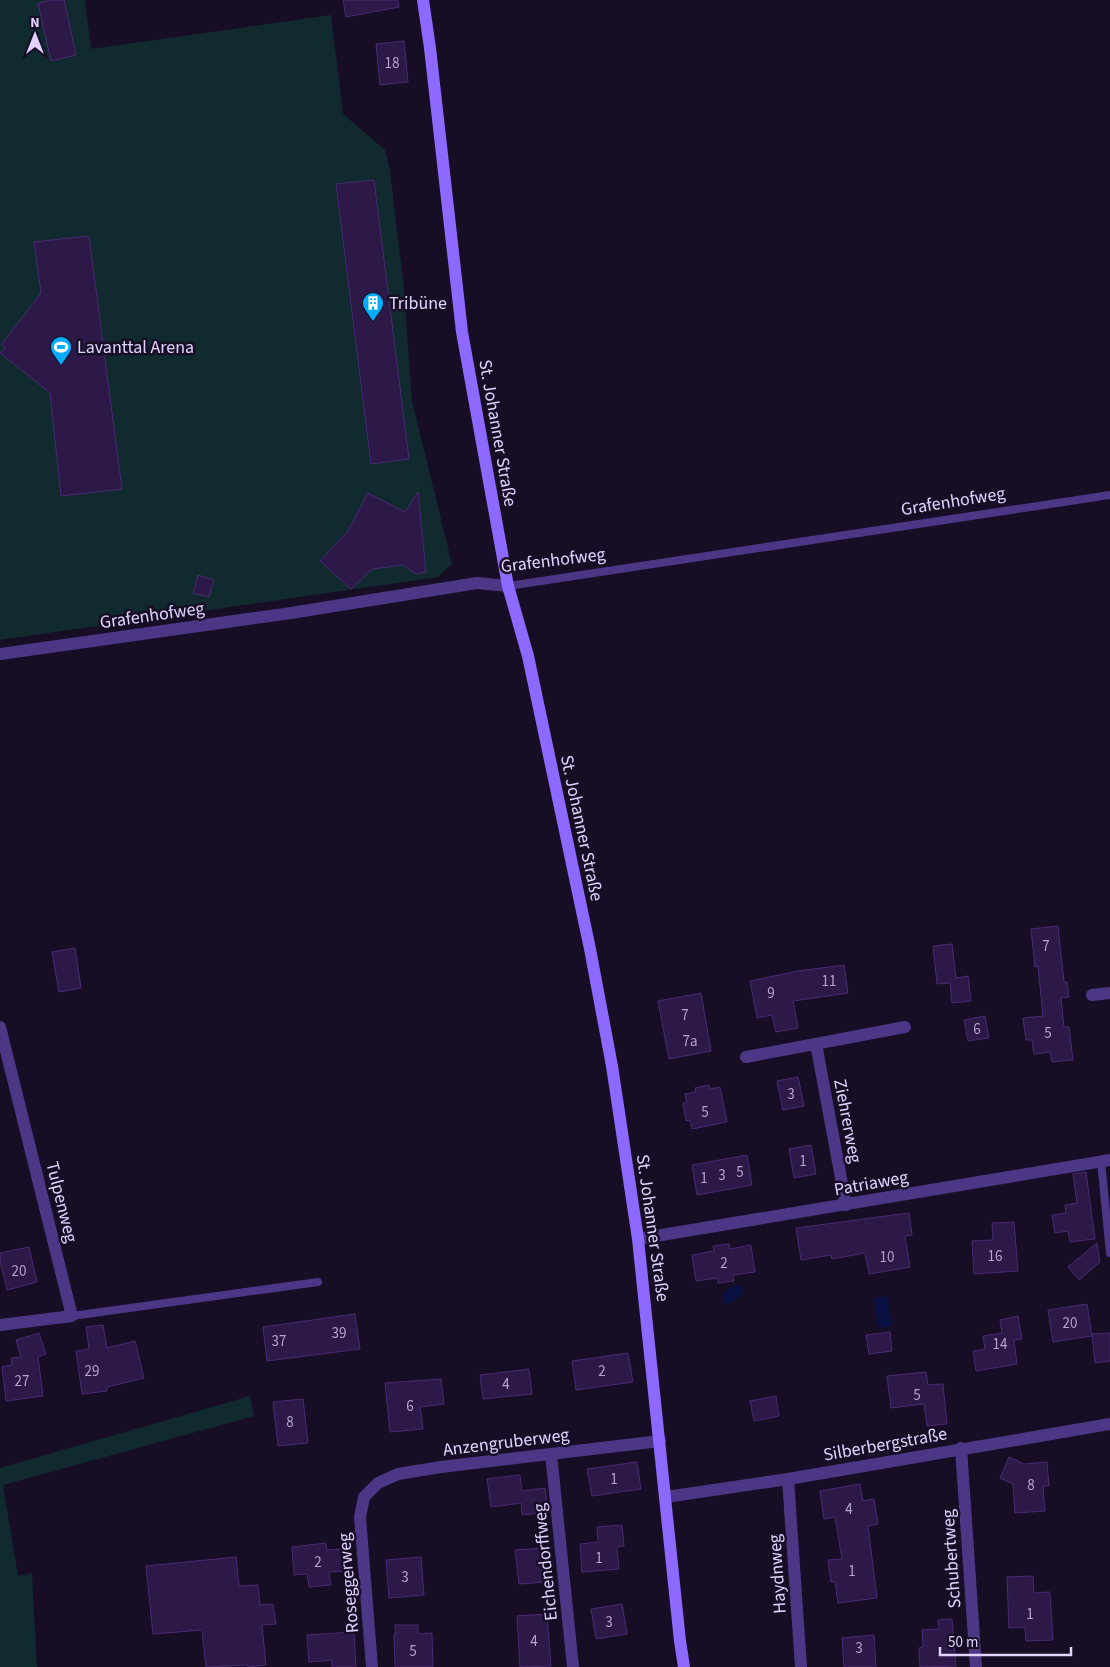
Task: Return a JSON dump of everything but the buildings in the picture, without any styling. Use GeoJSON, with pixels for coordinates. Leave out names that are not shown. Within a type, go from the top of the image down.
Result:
{"type":"FeatureCollection","features":[{"type":"Feature","properties":{"kind":"street","name":"St. Johanner Straße"},"geometry":{"type":"LineString","coordinates":[[424,0],[462,332],[508,586],[528,656],[590,949],[612,1066],[638,1239],[684,1667]]}},
{"type":"Feature","properties":{"kind":"street","name":"Grafenhofweg"},"geometry":{"type":"LineString","coordinates":[[0,654],[477,584],[508,586]]}},
{"type":"Feature","properties":{"kind":"street"},"geometry":{"type":"LineString","coordinates":[[1092,994],[1110,993]]}},
{"type":"Feature","properties":{"kind":"street","name":"Tulpenweg"},"geometry":{"type":"LineString","coordinates":[[0,1027],[72,1316]]}},
{"type":"Feature","properties":{"kind":"street"},"geometry":{"type":"LineString","coordinates":[[746,1057],[905,1027]]}},
{"type":"Feature","properties":{"kind":"street","name":"Ziehrerweg"},"geometry":{"type":"LineString","coordinates":[[816,1044],[846,1205]]}},
{"type":"Feature","properties":{"kind":"street","name":"Patriaweg"},"geometry":{"type":"LineString","coordinates":[[638,1239],[1106,1160]]}},
{"type":"Feature","properties":{"kind":"street"},"geometry":{"type":"LineString","coordinates":[[0,1325],[72,1316]]}},
{"type":"Feature","properties":{"kind":"street","name":"Silberbergstraße"},"geometry":{"type":"LineString","coordinates":[[666,1497],[1110,1424]]}},
{"type":"Feature","properties":{"kind":"street","name":"Anzengruberweg"},"geometry":{"type":"LineString","coordinates":[[364,1497],[378,1483],[398,1474],[441,1467],[660,1441]]}},
{"type":"Feature","properties":{"kind":"street","name":"Schubertweg"},"geometry":{"type":"LineString","coordinates":[[961,1448],[976,1667]]}},
{"type":"Feature","properties":{"kind":"street","name":"Eichendorffweg"},"geometry":{"type":"LineString","coordinates":[[551,1454],[573,1667]]}},
{"type":"Feature","properties":{"kind":"street","name":"Haydnweg"},"geometry":{"type":"LineString","coordinates":[[788,1478],[801,1667]]}},
{"type":"Feature","properties":{"kind":"street","name":"Roseggerweg"},"geometry":{"type":"LineString","coordinates":[[364,1497],[360,1517],[372,1667]]}},
{"type":"Feature","properties":{"kind":"lane","name":"Grafenhofweg"},"geometry":{"type":"LineString","coordinates":[[508,586],[1110,495]]}},
{"type":"Feature","properties":{"kind":"lane"},"geometry":{"type":"LineString","coordinates":[[1106,1160],[1110,1253]]}},
{"type":"Feature","properties":{"kind":"lane"},"geometry":{"type":"LineString","coordinates":[[72,1316],[318,1282]]}},
{"type":"Feature","properties":{"kind":"green space","name":"Lavanttal Arena"},"geometry":{"type":"Polygon","coordinates":[[[0,0],[85,0],[91,49],[331,15],[343,114],[385,150],[390,171],[404,289],[412,401],[452,564],[438,577],[0,640],[0,0]]]}},
{"type":"Feature","properties":{"kind":"green space"},"geometry":{"type":"Polygon","coordinates":[[[250,1396],[254,1416],[3,1485],[18,1576],[32,1573],[37,1667],[0,1667],[0,1468],[250,1396]]]}},
{"type":"Feature","properties":{"kind":"shaded area"},"geometry":{"type":"Polygon","coordinates":[[[739,1285],[744,1288],[739,1297],[733,1302],[723,1303],[724,1293],[731,1287],[739,1285]]]}},
{"type":"Feature","properties":{"kind":"shaded area"},"geometry":{"type":"Polygon","coordinates":[[[887,1296],[892,1326],[879,1328],[874,1298],[887,1296]]]}},
{"type":"Feature","properties":{"kind":"place","name":"Tribüne"},"geometry":{"type":"Point","coordinates":[373,322]}},
{"type":"Feature","properties":{"kind":"place","name":"Lavanttal Arena"},"geometry":{"type":"Point","coordinates":[61,366]}}]}
